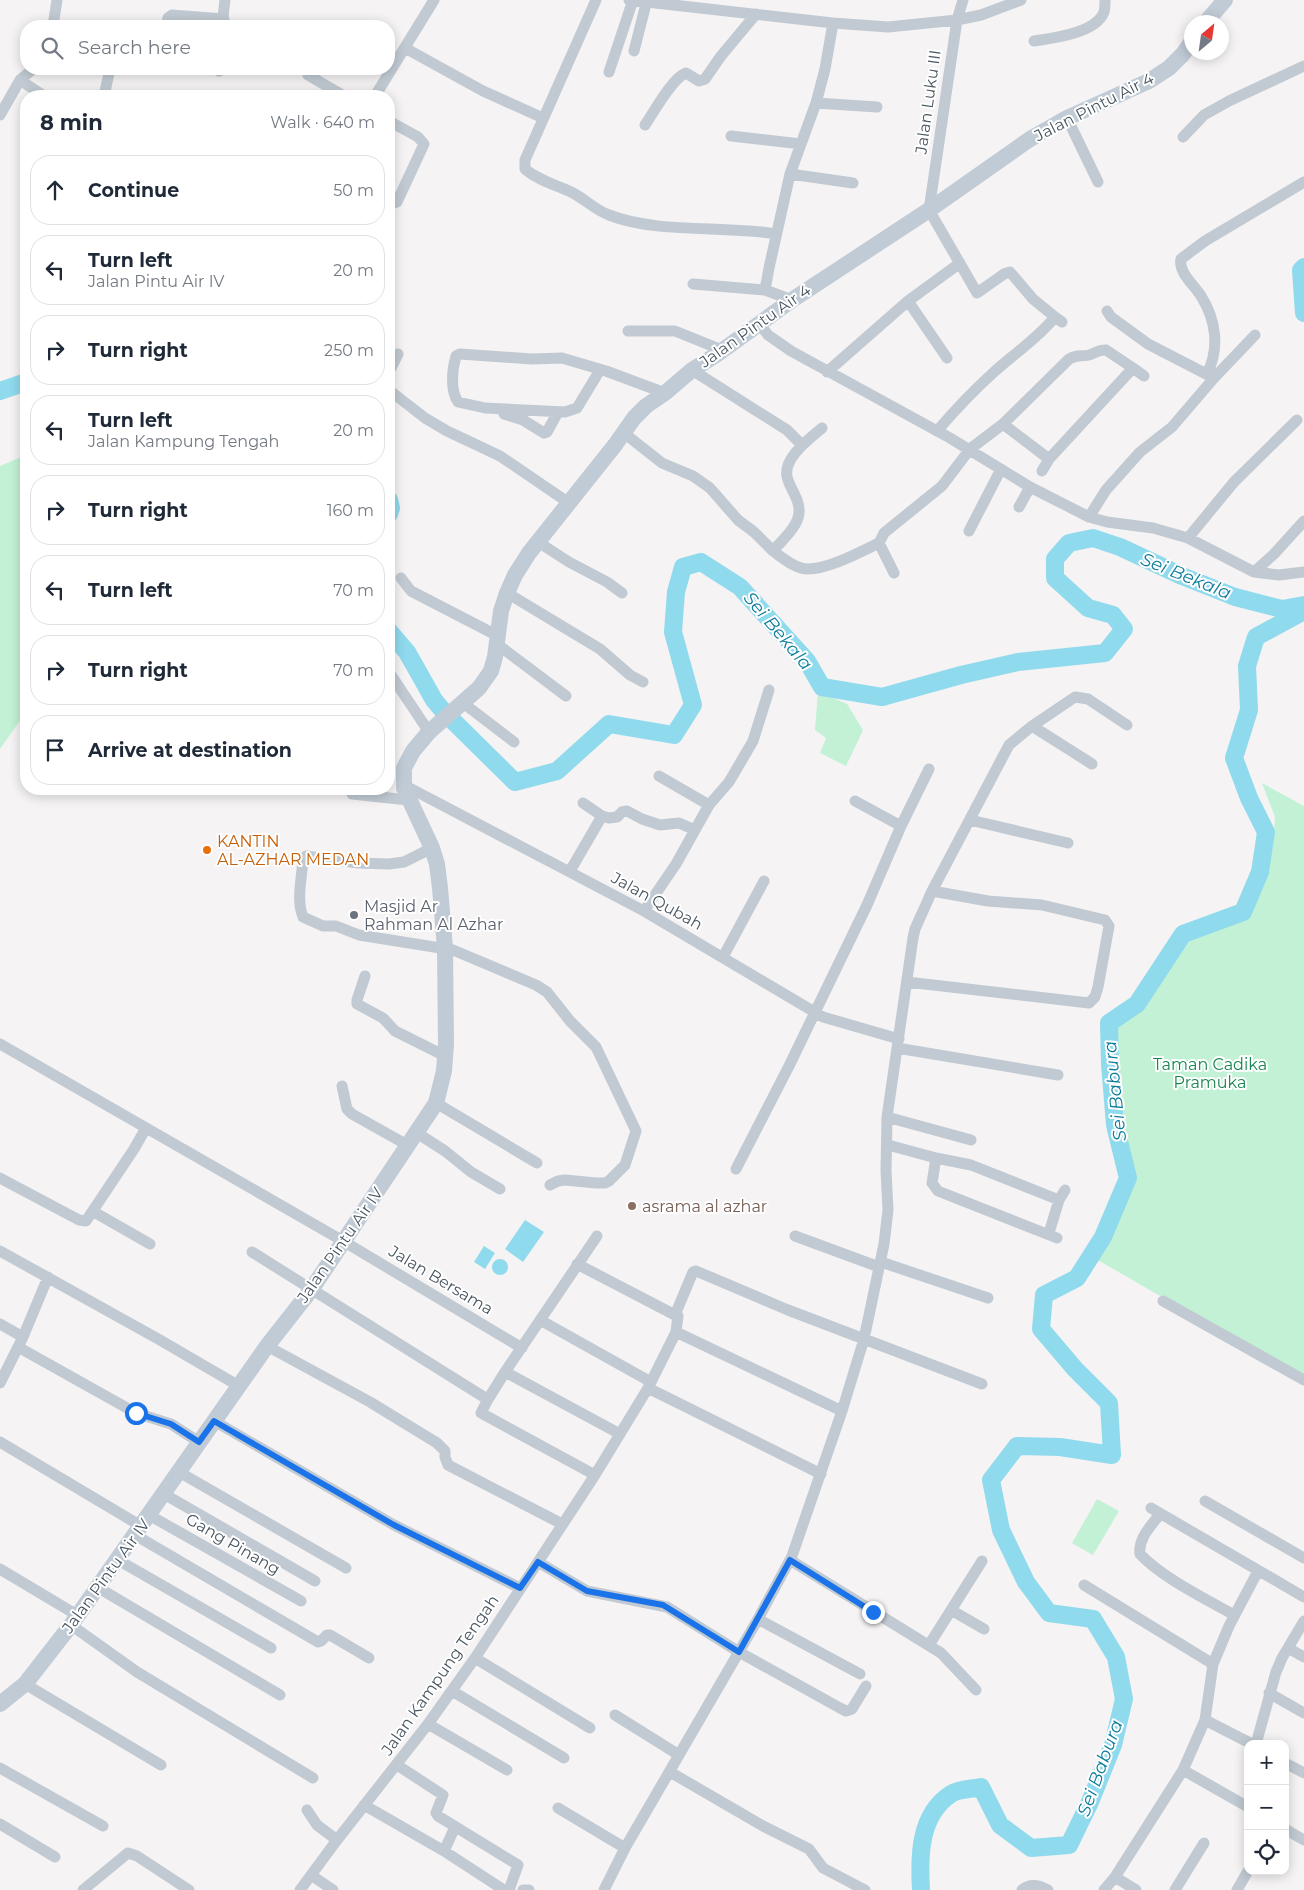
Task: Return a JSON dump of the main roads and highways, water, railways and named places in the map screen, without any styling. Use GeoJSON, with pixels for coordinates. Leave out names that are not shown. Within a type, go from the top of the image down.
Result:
{"type":"FeatureCollection","features":[{"type":"Feature","properties":{"kind":"main road"},"geometry":{"type":"LineString","coordinates":[[1212,15],[1224,0]]}},
{"type":"Feature","properties":{"kind":"main road","name":"Jalan Pintu Air 4"},"geometry":{"type":"LineString","coordinates":[[402,784],[404,768],[408,759],[434,728],[479,688],[491,672],[507,593],[520,566],[634,418],[646,406],[692,370],[792,300],[929,210],[1030,139],[1067,118],[1149,81],[1169,68],[1184,53]]}},
{"type":"Feature","properties":{"kind":"main road","name":"Jalan Pintu Air IV"},"geometry":{"type":"LineString","coordinates":[[0,1704],[24,1684],[118,1560],[267,1346],[311,1290],[436,1103],[442,1084],[445,1056],[445,948],[437,864],[432,848],[402,784]]}},
{"type":"Feature","properties":{"kind":"water"},"geometry":{"type":"Polygon","coordinates":[[[525,1220],[544,1232],[523,1262],[505,1249],[525,1220]]]}},
{"type":"Feature","properties":{"kind":"water"},"geometry":{"type":"Polygon","coordinates":[[[484,1246],[495,1253],[485,1269],[474,1262],[484,1246]]]}},
{"type":"Feature","properties":{"kind":"water"},"geometry":{"type":"Polygon","coordinates":[[[497,1259],[503,1259],[508,1264],[506,1273],[497,1275],[492,1270],[492,1264],[497,1259]]]}},
{"type":"Feature","properties":{"kind":"waterway","name":"Sei Babura"},"geometry":{"type":"LineString","coordinates":[[1304,267],[1301,270],[1304,313]]}},
{"type":"Feature","properties":{"kind":"waterway","name":"Sei Bekala"},"geometry":{"type":"LineString","coordinates":[[0,391],[20,384]]}},
{"type":"Feature","properties":{"kind":"waterway","name":"Sei Bekala"},"geometry":{"type":"LineString","coordinates":[[395,638],[407,652],[434,700],[515,782],[557,771],[609,724],[674,735],[693,705],[673,632],[676,592],[683,567],[701,562],[740,587],[807,661],[822,687],[882,697],[961,675],[1018,662],[1105,653],[1124,629],[1113,615],[1088,608],[1055,578],[1055,559],[1069,543],[1093,538],[1120,547],[1182,576],[1235,597],[1282,609],[1304,605]]}},
{"type":"Feature","properties":{"kind":"waterway","name":"Sei Babura"},"geometry":{"type":"LineString","coordinates":[[921,1890],[920,1864],[923,1837],[933,1813],[940,1803],[951,1794],[961,1790],[981,1787],[1000,1825],[1031,1848],[1069,1845],[1090,1802],[1113,1745],[1124,1699],[1116,1657],[1093,1619],[1049,1613],[1026,1582],[1001,1530],[991,1480],[1017,1446],[1060,1447],[1112,1455],[1109,1403],[1075,1369],[1041,1329],[1044,1295],[1077,1278],[1103,1237],[1128,1178],[1115,1125],[1109,1023],[1137,1004],[1183,934],[1243,912],[1260,872],[1266,832],[1249,798],[1234,758],[1249,710],[1247,666],[1256,637],[1304,611]]}},
{"type":"Feature","properties":{"kind":"place","name":"KANTIN AL-AZHAR MEDAN"},"geometry":{"type":"Point","coordinates":[207,850]}},
{"type":"Feature","properties":{"kind":"place","name":"Masjid Ar Rahman Al Azhar"},"geometry":{"type":"Point","coordinates":[354,915]}},
{"type":"Feature","properties":{"kind":"place","name":"asrama al azhar"},"geometry":{"type":"Point","coordinates":[632,1206]}},
{"type":"Feature","properties":{"kind":"park label","name":"Taman Cadika Pramuka"},"geometry":{"type":"Point","coordinates":[1210,1073]}}]}
